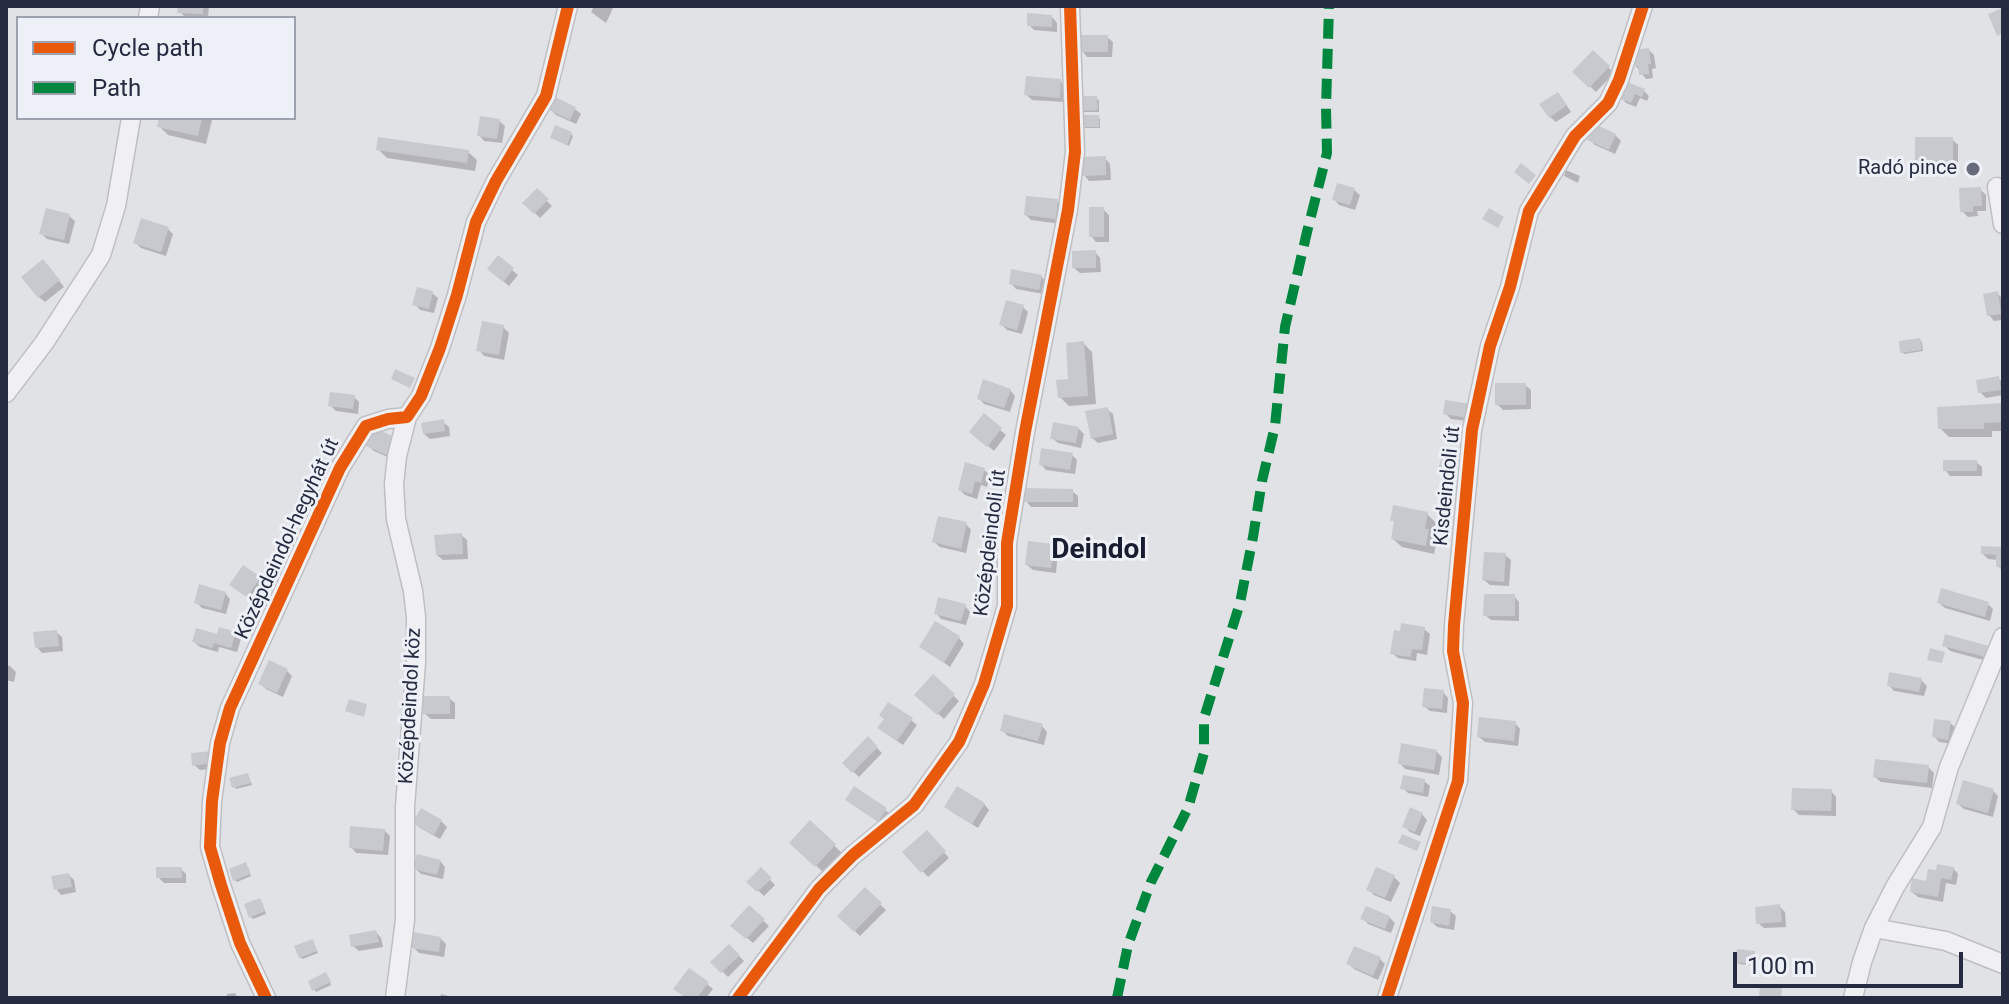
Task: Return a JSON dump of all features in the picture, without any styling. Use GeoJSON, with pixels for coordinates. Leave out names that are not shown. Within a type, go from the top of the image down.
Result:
{"type":"FeatureCollection","features":[{"type":"Feature","properties":{"kind":"street"},"geometry":{"type":"LineString","coordinates":[[407,417],[421,396],[440,348],[476,222],[496,181],[546,96],[568,6]]}},
{"type":"Feature","properties":{"kind":"street","name":"Középdeindoli út"},"geometry":{"type":"LineString","coordinates":[[738,998],[819,889],[853,855],[914,805],[959,742],[984,684],[1007,606],[1007,543],[1068,210],[1075,152],[1070,6]]}},
{"type":"Feature","properties":{"kind":"street","name":"Kisdeindoli út"},"geometry":{"type":"LineString","coordinates":[[1387,998],[1458,781],[1463,703],[1453,651],[1454,625],[1472,430],[1490,346],[1510,287],[1529,211],[1575,136],[1608,103],[1619,80],[1643,6]]}},
{"type":"Feature","properties":{"kind":"street"},"geometry":{"type":"LineString","coordinates":[[6,393],[44,343],[101,255],[116,206],[131,120]]}},
{"type":"Feature","properties":{"kind":"street"},"geometry":{"type":"LineString","coordinates":[[1997,187],[2003,224]]}},
{"type":"Feature","properties":{"kind":"street","name":"Középdeindol-hegyhát út"},"geometry":{"type":"LineString","coordinates":[[266,998],[240,943],[210,847],[212,801],[220,743],[230,708],[340,468],[366,426],[407,417]]}},
{"type":"Feature","properties":{"kind":"street","name":"Középdeindol köz"},"geometry":{"type":"LineString","coordinates":[[395,998],[405,920],[405,807],[416,662],[413,591],[396,519],[394,484],[407,417]]}},
{"type":"Feature","properties":{"kind":"street"},"geometry":{"type":"LineString","coordinates":[[1853,998],[1874,928],[1932,827],[1949,767],[2003,637]]}},
{"type":"Feature","properties":{"kind":"street"},"geometry":{"type":"LineString","coordinates":[[1874,928],[1946,941],[2003,964]]}},
{"type":"Feature","properties":{"kind":"building"},"geometry":{"type":"Polygon","coordinates":[[[178,6],[203,6],[203,14],[177,13],[178,6]]]}},
{"type":"Feature","properties":{"kind":"building"},"geometry":{"type":"Polygon","coordinates":[[[2003,8],[2003,33],[1997,36],[1988,14],[2003,8]]]}},
{"type":"Feature","properties":{"kind":"building"},"geometry":{"type":"Polygon","coordinates":[[[1027,13],[1052,15],[1052,27],[1027,26],[1027,13]]]}},
{"type":"Feature","properties":{"kind":"building"},"geometry":{"type":"Polygon","coordinates":[[[1080,35],[1108,35],[1108,52],[1080,52],[1080,35]]]}},
{"type":"Feature","properties":{"kind":"building"},"geometry":{"type":"Polygon","coordinates":[[[1649,48],[1649,74],[1639,75],[1638,66],[1633,66],[1632,50],[1649,48]]]}},
{"type":"Feature","properties":{"kind":"building"},"geometry":{"type":"Polygon","coordinates":[[[1593,50],[1610,66],[1589,88],[1572,72],[1593,50]]]}},
{"type":"Feature","properties":{"kind":"building"},"geometry":{"type":"Polygon","coordinates":[[[1026,76],[1061,79],[1060,98],[1024,95],[1026,76]]]}},
{"type":"Feature","properties":{"kind":"building"},"geometry":{"type":"Polygon","coordinates":[[[1625,81],[1645,89],[1642,97],[1635,94],[1631,103],[1618,98],[1625,81]]]}},
{"type":"Feature","properties":{"kind":"building"},"geometry":{"type":"Polygon","coordinates":[[[1558,92],[1567,105],[1549,118],[1539,104],[1558,92]]]}},
{"type":"Feature","properties":{"kind":"building"},"geometry":{"type":"Polygon","coordinates":[[[1079,96],[1097,96],[1098,110],[1079,111],[1079,96]]]}},
{"type":"Feature","properties":{"kind":"building"},"geometry":{"type":"Polygon","coordinates":[[[555,97],[576,107],[570,120],[549,110],[555,97]]]}},
{"type":"Feature","properties":{"kind":"building"},"geometry":{"type":"Polygon","coordinates":[[[1081,115],[1099,115],[1099,127],[1081,127],[1081,115]]]}},
{"type":"Feature","properties":{"kind":"building"},"geometry":{"type":"Polygon","coordinates":[[[480,116],[500,119],[497,139],[477,136],[480,116]]]}},
{"type":"Feature","properties":{"kind":"building"},"geometry":{"type":"Polygon","coordinates":[[[159,120],[202,120],[198,136],[157,127],[159,120]]]}},
{"type":"Feature","properties":{"kind":"building"},"geometry":{"type":"Polygon","coordinates":[[[1595,124],[1616,134],[1609,150],[1587,140],[1595,124]]]}},
{"type":"Feature","properties":{"kind":"building"},"geometry":{"type":"Polygon","coordinates":[[[555,125],[572,132],[567,145],[550,138],[555,125]]]}},
{"type":"Feature","properties":{"kind":"building"},"geometry":{"type":"Polygon","coordinates":[[[378,137],[469,150],[467,163],[376,150],[378,137]]]}},
{"type":"Feature","properties":{"kind":"building"},"geometry":{"type":"Polygon","coordinates":[[[1915,137],[1953,137],[1953,161],[1915,160],[1915,137]]]}},
{"type":"Feature","properties":{"kind":"building"},"geometry":{"type":"Polygon","coordinates":[[[1106,156],[1106,175],[1082,176],[1081,157],[1106,156]]]}},
{"type":"Feature","properties":{"kind":"building"},"geometry":{"type":"Polygon","coordinates":[[[1521,163],[1536,175],[1529,184],[1514,172],[1521,163]]]}},
{"type":"Feature","properties":{"kind":"building"},"geometry":{"type":"Polygon","coordinates":[[[1337,183],[1355,188],[1350,205],[1332,200],[1337,183]]]}},
{"type":"Feature","properties":{"kind":"building"},"geometry":{"type":"Polygon","coordinates":[[[1981,187],[1982,206],[1973,206],[1973,212],[1960,212],[1959,188],[1981,187]]]}},
{"type":"Feature","properties":{"kind":"building"},"geometry":{"type":"Polygon","coordinates":[[[537,188],[549,199],[534,214],[522,203],[537,188]]]}},
{"type":"Feature","properties":{"kind":"building"},"geometry":{"type":"Polygon","coordinates":[[[1026,196],[1058,199],[1056,219],[1024,215],[1026,196]]]}},
{"type":"Feature","properties":{"kind":"building"},"geometry":{"type":"Polygon","coordinates":[[[1089,207],[1104,207],[1104,237],[1089,237],[1089,207]]]}},
{"type":"Feature","properties":{"kind":"building"},"geometry":{"type":"Polygon","coordinates":[[[46,208],[70,214],[64,240],[39,234],[46,208]]]}},
{"type":"Feature","properties":{"kind":"building"},"geometry":{"type":"Polygon","coordinates":[[[1489,208],[1504,217],[1498,228],[1482,219],[1489,208]]]}},
{"type":"Feature","properties":{"kind":"building"},"geometry":{"type":"Polygon","coordinates":[[[141,218],[169,227],[161,252],[133,243],[141,218]]]}},
{"type":"Feature","properties":{"kind":"building"},"geometry":{"type":"Polygon","coordinates":[[[1096,250],[1096,268],[1072,268],[1072,251],[1096,250]]]}},
{"type":"Feature","properties":{"kind":"building"},"geometry":{"type":"Polygon","coordinates":[[[498,255],[514,268],[503,282],[487,269],[498,255]]]}},
{"type":"Feature","properties":{"kind":"building"},"geometry":{"type":"Polygon","coordinates":[[[43,259],[60,280],[38,298],[21,277],[43,259]]]}},
{"type":"Feature","properties":{"kind":"building"},"geometry":{"type":"Polygon","coordinates":[[[1011,269],[1042,275],[1039,290],[1009,284],[1011,269]]]}},
{"type":"Feature","properties":{"kind":"building"},"geometry":{"type":"Polygon","coordinates":[[[417,287],[433,291],[429,309],[412,305],[417,287]]]}},
{"type":"Feature","properties":{"kind":"building"},"geometry":{"type":"Polygon","coordinates":[[[1998,291],[2001,314],[1987,316],[1983,294],[1998,291]]]}},
{"type":"Feature","properties":{"kind":"building"},"geometry":{"type":"Polygon","coordinates":[[[1006,300],[1024,305],[1017,330],[999,325],[1006,300]]]}},
{"type":"Feature","properties":{"kind":"building"},"geometry":{"type":"Polygon","coordinates":[[[482,321],[504,325],[499,355],[476,351],[482,321]]]}},
{"type":"Feature","properties":{"kind":"building"},"geometry":{"type":"Polygon","coordinates":[[[1920,338],[1922,350],[1900,353],[1899,341],[1920,338]]]}},
{"type":"Feature","properties":{"kind":"building"},"geometry":{"type":"Polygon","coordinates":[[[1084,341],[1088,396],[1058,398],[1056,380],[1068,379],[1066,343],[1084,341]]]}},
{"type":"Feature","properties":{"kind":"building"},"geometry":{"type":"Polygon","coordinates":[[[395,369],[415,378],[410,388],[391,379],[395,369]]]}},
{"type":"Feature","properties":{"kind":"building"},"geometry":{"type":"Polygon","coordinates":[[[1999,376],[2001,390],[1978,393],[1976,380],[1999,376]]]}},
{"type":"Feature","properties":{"kind":"building"},"geometry":{"type":"Polygon","coordinates":[[[983,379],[1011,389],[1004,408],[977,399],[983,379]]]}},
{"type":"Feature","properties":{"kind":"building"},"geometry":{"type":"Polygon","coordinates":[[[1495,383],[1526,383],[1526,405],[1495,405],[1495,383]]]}},
{"type":"Feature","properties":{"kind":"building"},"geometry":{"type":"Polygon","coordinates":[[[330,392],[355,395],[353,409],[328,406],[330,392]]]}},
{"type":"Feature","properties":{"kind":"building"},"geometry":{"type":"Polygon","coordinates":[[[1445,400],[1471,404],[1469,418],[1443,414],[1445,400]]]}},
{"type":"Feature","properties":{"kind":"building"},"geometry":{"type":"Polygon","coordinates":[[[2003,403],[2003,422],[1984,423],[1984,429],[1938,429],[1937,407],[2003,403]]]}},
{"type":"Feature","properties":{"kind":"building"},"geometry":{"type":"Polygon","coordinates":[[[1108,407],[1113,434],[1091,439],[1085,411],[1108,407]]]}},
{"type":"Feature","properties":{"kind":"building"},"geometry":{"type":"Polygon","coordinates":[[[984,413],[1002,428],[987,447],[969,432],[984,413]]]}},
{"type":"Feature","properties":{"kind":"building"},"geometry":{"type":"Polygon","coordinates":[[[444,419],[445,431],[423,434],[421,423],[444,419]]]}},
{"type":"Feature","properties":{"kind":"building"},"geometry":{"type":"Polygon","coordinates":[[[1053,422],[1079,427],[1076,443],[1050,439],[1053,422]]]}},
{"type":"Feature","properties":{"kind":"building"},"geometry":{"type":"Polygon","coordinates":[[[374,428],[395,437],[386,455],[366,446],[374,428]]]}},
{"type":"Feature","properties":{"kind":"building"},"geometry":{"type":"Polygon","coordinates":[[[1041,448],[1073,453],[1070,470],[1039,465],[1041,448]]]}},
{"type":"Feature","properties":{"kind":"building"},"geometry":{"type":"Polygon","coordinates":[[[1442,456],[1455,460],[1450,478],[1437,474],[1442,456]]]}},
{"type":"Feature","properties":{"kind":"building"},"geometry":{"type":"Polygon","coordinates":[[[1943,460],[1977,460],[1977,471],[1943,471],[1943,460]]]}},
{"type":"Feature","properties":{"kind":"building"},"geometry":{"type":"Polygon","coordinates":[[[965,462],[985,468],[981,483],[975,481],[972,494],[958,490],[965,462]]]}},
{"type":"Feature","properties":{"kind":"building"},"geometry":{"type":"Polygon","coordinates":[[[1024,488],[1073,489],[1073,502],[1024,502],[1024,488]]]}},
{"type":"Feature","properties":{"kind":"building"},"geometry":{"type":"Polygon","coordinates":[[[1393,505],[1428,512],[1426,546],[1391,539],[1393,505]]]}},
{"type":"Feature","properties":{"kind":"building"},"geometry":{"type":"Polygon","coordinates":[[[938,516],[967,522],[961,549],[932,542],[938,516]]]}},
{"type":"Feature","properties":{"kind":"building"},"geometry":{"type":"Polygon","coordinates":[[[462,533],[463,554],[436,555],[434,535],[462,533]]]}},
{"type":"Feature","properties":{"kind":"building"},"geometry":{"type":"Polygon","coordinates":[[[1028,541],[1054,544],[1051,568],[1025,565],[1028,541]]]}},
{"type":"Feature","properties":{"kind":"building"},"geometry":{"type":"Polygon","coordinates":[[[1981,546],[2003,547],[2003,567],[1996,567],[1996,555],[1981,554],[1981,546]]]}},
{"type":"Feature","properties":{"kind":"building"},"geometry":{"type":"Polygon","coordinates":[[[1484,552],[1506,553],[1504,582],[1482,580],[1484,552]]]}},
{"type":"Feature","properties":{"kind":"building"},"geometry":{"type":"Polygon","coordinates":[[[243,565],[261,577],[247,597],[229,585],[243,565]]]}},
{"type":"Feature","properties":{"kind":"building"},"geometry":{"type":"Polygon","coordinates":[[[199,584],[226,592],[221,610],[194,603],[199,584]]]}},
{"type":"Feature","properties":{"kind":"building"},"geometry":{"type":"Polygon","coordinates":[[[1941,588],[1989,602],[1985,617],[1937,603],[1941,588]]]}},
{"type":"Feature","properties":{"kind":"building"},"geometry":{"type":"Polygon","coordinates":[[[1484,594],[1515,594],[1515,616],[1483,616],[1484,594]]]}},
{"type":"Feature","properties":{"kind":"building"},"geometry":{"type":"Polygon","coordinates":[[[938,597],[966,604],[961,621],[934,614],[938,597]]]}},
{"type":"Feature","properties":{"kind":"building"},"geometry":{"type":"Polygon","coordinates":[[[935,621],[960,636],[944,663],[919,647],[935,621]]]}},
{"type":"Feature","properties":{"kind":"building"},"geometry":{"type":"Polygon","coordinates":[[[1401,623],[1425,627],[1422,650],[1412,649],[1411,657],[1390,654],[1394,630],[1400,631],[1401,623]]]}},
{"type":"Feature","properties":{"kind":"building"},"geometry":{"type":"Polygon","coordinates":[[[219,627],[236,632],[231,648],[214,643],[212,648],[192,642],[196,628],[217,634],[219,627]]]}},
{"type":"Feature","properties":{"kind":"building"},"geometry":{"type":"Polygon","coordinates":[[[57,630],[59,646],[35,648],[33,632],[57,630]]]}},
{"type":"Feature","properties":{"kind":"building"},"geometry":{"type":"Polygon","coordinates":[[[1945,634],[1989,646],[1986,657],[1942,646],[1945,634]]]}},
{"type":"Feature","properties":{"kind":"building"},"geometry":{"type":"Polygon","coordinates":[[[1930,648],[1945,652],[1942,663],[1927,660],[1930,648]]]}},
{"type":"Feature","properties":{"kind":"building"},"geometry":{"type":"Polygon","coordinates":[[[269,660],[288,669],[277,693],[258,684],[269,660]]]}},
{"type":"Feature","properties":{"kind":"building"},"geometry":{"type":"Polygon","coordinates":[[[1889,672],[1922,678],[1919,692],[1887,686],[1889,672]]]}},
{"type":"Feature","properties":{"kind":"building"},"geometry":{"type":"Polygon","coordinates":[[[933,674],[955,694],[937,715],[914,695],[933,674]]]}},
{"type":"Feature","properties":{"kind":"building"},"geometry":{"type":"Polygon","coordinates":[[[1424,688],[1444,690],[1442,709],[1422,707],[1424,688]]]}},
{"type":"Feature","properties":{"kind":"building"},"geometry":{"type":"Polygon","coordinates":[[[423,696],[450,696],[450,714],[423,714],[423,696]]]}},
{"type":"Feature","properties":{"kind":"building"},"geometry":{"type":"Polygon","coordinates":[[[349,699],[367,704],[364,717],[345,711],[349,699]]]}},
{"type":"Feature","properties":{"kind":"building"},"geometry":{"type":"Polygon","coordinates":[[[888,702],[913,718],[897,741],[877,728],[884,719],[879,715],[888,702]]]}},
{"type":"Feature","properties":{"kind":"building"},"geometry":{"type":"Polygon","coordinates":[[[1004,714],[1043,724],[1038,741],[1000,731],[1004,714]]]}},
{"type":"Feature","properties":{"kind":"building"},"geometry":{"type":"Polygon","coordinates":[[[1479,717],[1516,721],[1514,741],[1477,737],[1479,717]]]}},
{"type":"Feature","properties":{"kind":"building"},"geometry":{"type":"Polygon","coordinates":[[[1934,719],[1951,721],[1948,740],[1932,737],[1934,719]]]}},
{"type":"Feature","properties":{"kind":"building"},"geometry":{"type":"Polygon","coordinates":[[[868,736],[878,747],[852,773],[842,763],[868,736]]]}},
{"type":"Feature","properties":{"kind":"building"},"geometry":{"type":"Polygon","coordinates":[[[1401,743],[1437,750],[1434,770],[1398,764],[1401,743]]]}},
{"type":"Feature","properties":{"kind":"building"},"geometry":{"type":"Polygon","coordinates":[[[212,751],[213,763],[192,766],[191,753],[212,751]]]}},
{"type":"Feature","properties":{"kind":"building"},"geometry":{"type":"Polygon","coordinates":[[[1875,759],[1929,765],[1927,783],[1873,777],[1875,759]]]}},
{"type":"Feature","properties":{"kind":"building"},"geometry":{"type":"Polygon","coordinates":[[[248,773],[251,783],[232,788],[229,778],[248,773]]]}},
{"type":"Feature","properties":{"kind":"building"},"geometry":{"type":"Polygon","coordinates":[[[1403,775],[1425,779],[1423,793],[1400,789],[1403,775]]]}},
{"type":"Feature","properties":{"kind":"building"},"geometry":{"type":"Polygon","coordinates":[[[1963,780],[1994,789],[1988,813],[1956,804],[1963,780]]]}},
{"type":"Feature","properties":{"kind":"building"},"geometry":{"type":"Polygon","coordinates":[[[854,786],[887,808],[878,822],[845,800],[854,786]]]}},
{"type":"Feature","properties":{"kind":"building"},"geometry":{"type":"Polygon","coordinates":[[[957,786],[985,803],[972,824],[944,807],[957,786]]]}},
{"type":"Feature","properties":{"kind":"building"},"geometry":{"type":"Polygon","coordinates":[[[1792,788],[1832,789],[1831,811],[1791,810],[1792,788]]]}},
{"type":"Feature","properties":{"kind":"building"},"geometry":{"type":"Polygon","coordinates":[[[1410,807],[1423,813],[1415,832],[1402,827],[1410,807]]]}},
{"type":"Feature","properties":{"kind":"building"},"geometry":{"type":"Polygon","coordinates":[[[421,808],[442,820],[434,835],[412,823],[421,808]]]}},
{"type":"Feature","properties":{"kind":"building"},"geometry":{"type":"Polygon","coordinates":[[[810,820],[836,844],[815,867],[789,843],[810,820]]]}},
{"type":"Feature","properties":{"kind":"building"},"geometry":{"type":"Polygon","coordinates":[[[350,826],[385,829],[383,851],[349,848],[350,826]]]}},
{"type":"Feature","properties":{"kind":"building"},"geometry":{"type":"Polygon","coordinates":[[[927,830],[946,851],[921,873],[902,852],[927,830]]]}},
{"type":"Feature","properties":{"kind":"building"},"geometry":{"type":"Polygon","coordinates":[[[1402,834],[1421,842],[1417,851],[1398,843],[1402,834]]]}},
{"type":"Feature","properties":{"kind":"building"},"geometry":{"type":"Polygon","coordinates":[[[417,854],[441,860],[437,875],[413,869],[417,854]]]}},
{"type":"Feature","properties":{"kind":"building"},"geometry":{"type":"Polygon","coordinates":[[[246,862],[250,874],[233,881],[229,869],[246,862]]]}},
{"type":"Feature","properties":{"kind":"building"},"geometry":{"type":"Polygon","coordinates":[[[1937,864],[1954,867],[1951,880],[1941,878],[1938,897],[1910,892],[1912,878],[1926,881],[1928,869],[1936,870],[1937,864]]]}},
{"type":"Feature","properties":{"kind":"building"},"geometry":{"type":"Polygon","coordinates":[[[156,867],[182,867],[182,878],[156,878],[156,867]]]}},
{"type":"Feature","properties":{"kind":"building"},"geometry":{"type":"Polygon","coordinates":[[[761,867],[772,878],[757,892],[746,882],[761,867]]]}},
{"type":"Feature","properties":{"kind":"building"},"geometry":{"type":"Polygon","coordinates":[[[1376,867],[1395,875],[1385,898],[1366,890],[1376,867]]]}},
{"type":"Feature","properties":{"kind":"building"},"geometry":{"type":"Polygon","coordinates":[[[69,873],[72,887],[54,890],[51,876],[69,873]]]}},
{"type":"Feature","properties":{"kind":"building"},"geometry":{"type":"Polygon","coordinates":[[[865,887],[882,903],[854,932],[837,916],[865,887]]]}},
{"type":"Feature","properties":{"kind":"building"},"geometry":{"type":"Polygon","coordinates":[[[260,898],[265,911],[249,918],[244,904],[260,898]]]}},
{"type":"Feature","properties":{"kind":"building"},"geometry":{"type":"Polygon","coordinates":[[[1780,904],[1782,922],[1756,924],[1755,907],[1780,904]]]}},
{"type":"Feature","properties":{"kind":"building"},"geometry":{"type":"Polygon","coordinates":[[[749,905],[765,919],[746,939],[730,926],[749,905]]]}},
{"type":"Feature","properties":{"kind":"building"},"geometry":{"type":"Polygon","coordinates":[[[1366,906],[1390,916],[1385,929],[1360,919],[1366,906]]]}},
{"type":"Feature","properties":{"kind":"building"},"geometry":{"type":"Polygon","coordinates":[[[1432,906],[1451,909],[1449,926],[1430,922],[1432,906]]]}},
{"type":"Feature","properties":{"kind":"building"},"geometry":{"type":"Polygon","coordinates":[[[376,930],[379,942],[351,947],[349,935],[376,930]]]}},
{"type":"Feature","properties":{"kind":"building"},"geometry":{"type":"Polygon","coordinates":[[[413,932],[441,937],[439,952],[411,948],[413,932]]]}},
{"type":"Feature","properties":{"kind":"building"},"geometry":{"type":"Polygon","coordinates":[[[313,939],[317,951],[299,958],[294,946],[313,939]]]}},
{"type":"Feature","properties":{"kind":"building"},"geometry":{"type":"Polygon","coordinates":[[[729,944],[740,955],[721,973],[710,962],[729,944]]]}},
{"type":"Feature","properties":{"kind":"building"},"geometry":{"type":"Polygon","coordinates":[[[1354,946],[1381,957],[1373,976],[1346,964],[1354,946]]]}},
{"type":"Feature","properties":{"kind":"building"},"geometry":{"type":"Polygon","coordinates":[[[1737,949],[1755,951],[1753,964],[1735,962],[1737,949]]]}},
{"type":"Feature","properties":{"kind":"building"},"geometry":{"type":"Polygon","coordinates":[[[689,968],[709,982],[697,998],[686,998],[673,989],[689,968]]]}},
{"type":"Feature","properties":{"kind":"building"},"geometry":{"type":"Polygon","coordinates":[[[326,972],[331,982],[312,991],[308,981],[326,972]]]}},
{"type":"Feature","properties":{"kind":"building"},"geometry":{"type":"Polygon","coordinates":[[[1760,985],[1782,988],[1781,998],[1759,998],[1760,985]]]}},
{"type":"Feature","properties":{"kind":"marked path"},"geometry":{"type":"LineString","coordinates":[[1117,998],[1128,945],[1151,882],[1188,808],[1204,753],[1204,718],[1240,603],[1275,426],[1285,327],[1327,153],[1329,6]]}},
{"type":"Feature","properties":{"kind":"cycle path"},"geometry":{"type":"LineString","coordinates":[[266,998],[240,943],[210,847],[212,801],[220,743],[230,708],[340,468],[366,426],[407,417],[421,396],[457,295],[476,222],[496,181],[546,96],[568,6]]}},
{"type":"Feature","properties":{"kind":"cycle path"},"geometry":{"type":"LineString","coordinates":[[738,998],[819,889],[853,855],[914,805],[959,742],[984,684],[1007,606],[1007,543],[1068,210],[1075,152],[1070,6]]}},
{"type":"Feature","properties":{"kind":"cycle path"},"geometry":{"type":"LineString","coordinates":[[1387,998],[1458,781],[1463,703],[1453,651],[1454,625],[1472,430],[1490,346],[1510,287],[1529,211],[1575,136],[1608,103],[1619,80],[1643,6]]}},
{"type":"Feature","properties":{"kind":"place","name":"Radó pince"},"geometry":{"type":"Point","coordinates":[1973,169]}},
{"type":"Feature","properties":{"kind":"district","name":"Deindol"},"geometry":{"type":"Point","coordinates":[1099,551]}}]}
